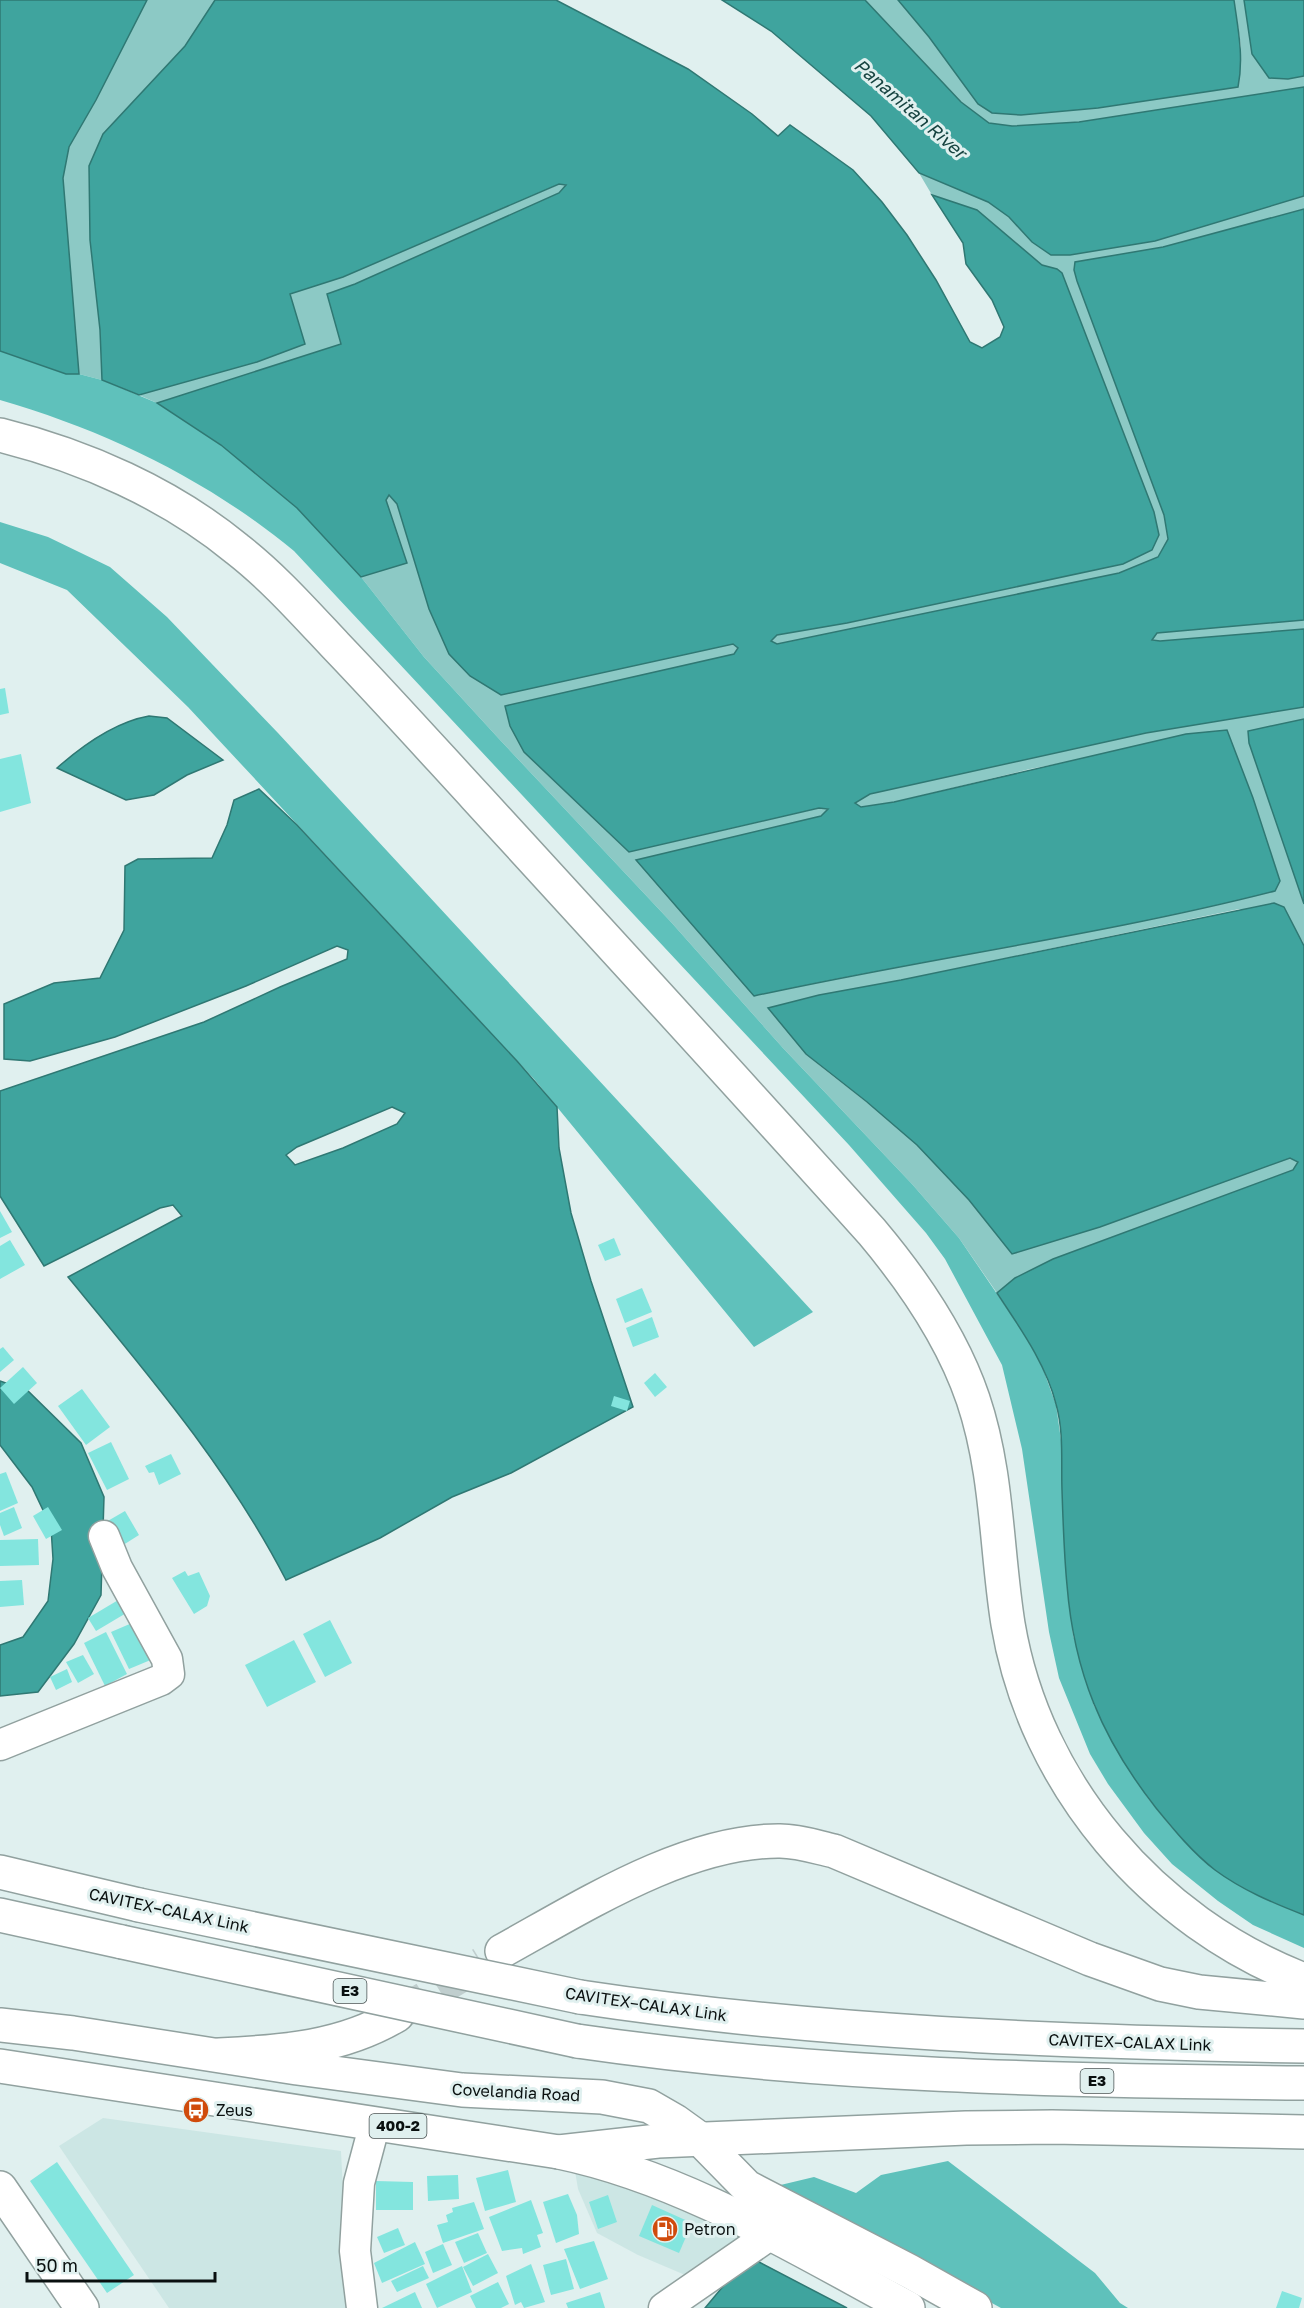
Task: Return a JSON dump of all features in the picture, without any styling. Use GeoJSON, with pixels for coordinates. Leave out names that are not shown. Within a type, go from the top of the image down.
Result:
{"type":"FeatureCollection","features":[{"type":"Feature","properties":{"kind":"main road"},"geometry":{"type":"LineString","coordinates":[[0,435],[87,463],[155,495],[196,519],[237,549],[272,581],[393,707],[879,1240],[924,1300],[963,1371],[974,1400],[991,1466],[1003,1582],[1014,1649],[1034,1716],[1054,1760],[1092,1820],[1119,1852],[1162,1896],[1235,1949],[1304,1980]]}},
{"type":"Feature","properties":{"kind":"main road"},"geometry":{"type":"LineString","coordinates":[[502,1951],[598,1899],[673,1864],[732,1846],[781,1841],[808,1844],[834,1851],[1090,1959],[1160,1984],[1199,1992],[1304,2002]]}},
{"type":"Feature","properties":{"kind":"main road","name":"CAVITEX–CALAX Link"},"geometry":{"type":"LineString","coordinates":[[0,1872],[140,1905],[580,1997],[762,2019],[970,2035],[1116,2042],[1304,2046]]}},
{"type":"Feature","properties":{"kind":"main road","name":"E3"},"geometry":{"type":"LineString","coordinates":[[0,1915],[577,2041],[708,2058],[878,2070],[1113,2082],[1304,2083]]}},
{"type":"Feature","properties":{"kind":"main road"},"geometry":{"type":"LineString","coordinates":[[0,2012],[73,2033]]}},
{"type":"Feature","properties":{"kind":"main road"},"geometry":{"type":"LineString","coordinates":[[219,2055],[293,2050],[336,2042],[358,2035],[396,2015]]}},
{"type":"Feature","properties":{"kind":"main road","name":"Covelandia Road"},"geometry":{"type":"LineString","coordinates":[[0,2025],[73,2033],[462,2090],[602,2097],[649,2106],[700,2139],[747,2187],[900,2266],[975,2308]]}},
{"type":"Feature","properties":{"kind":"main road","name":"400-2"},"geometry":{"type":"LineString","coordinates":[[0,2066],[559,2152],[602,2163],[656,2180],[771,2234],[908,2308]]}},
{"type":"Feature","properties":{"kind":"main road"},"geometry":{"type":"LineString","coordinates":[[559,2152],[658,2141],[966,2128],[1052,2127],[1304,2132]]}},
{"type":"Feature","properties":{"kind":"main road"},"geometry":{"type":"LineString","coordinates":[[0,2188],[82,2308]]}},
{"type":"Feature","properties":{"kind":"street"},"geometry":{"type":"LineString","coordinates":[[0,1745],[161,1680],[169,1674],[167,1659],[117,1568],[104,1536]]}},
{"type":"Feature","properties":{"kind":"street"},"geometry":{"type":"LineString","coordinates":[[362,2308],[356,2251],[359,2183],[375,2123]]}},
{"type":"Feature","properties":{"kind":"street"},"geometry":{"type":"LineString","coordinates":[[664,2308],[771,2234]]}},
{"type":"Feature","properties":{"kind":"shaded area"},"geometry":{"type":"Polygon","coordinates":[[[147,0],[215,0],[185,46],[103,134],[90,240],[100,330],[102,380],[79,374],[62,178],[69,147],[96,100],[147,0]]]}},
{"type":"Feature","properties":{"kind":"shaded area"},"geometry":{"type":"Polygon","coordinates":[[[865,0],[898,0],[929,37],[978,104],[992,113],[1021,115],[1098,108],[1238,87],[1241,46],[1234,0],[1244,0],[1252,54],[1288,79],[1304,76],[1304,87],[1079,122],[1012,126],[989,123],[961,102],[865,0]]]}},
{"type":"Feature","properties":{"kind":"shaded area"},"geometry":{"type":"Polygon","coordinates":[[[919,173],[988,202],[1009,217],[1032,242],[1070,255],[1155,241],[1304,196],[1304,209],[1163,247],[1075,262],[1077,281],[1164,515],[1168,539],[1158,557],[1119,573],[777,644],[770,641],[777,635],[847,623],[1123,564],[1159,535],[1154,512],[1094,356],[1057,269],[1042,265],[977,210],[932,195],[919,173]]]}},
{"type":"Feature","properties":{"kind":"shaded area"},"geometry":{"type":"Polygon","coordinates":[[[560,184],[566,185],[559,193],[355,284],[327,294],[342,344],[157,403],[139,395],[257,362],[304,344],[290,294],[343,277],[560,184]]]}},
{"type":"Feature","properties":{"kind":"shaded area"},"geometry":{"type":"Polygon","coordinates":[[[0,351],[66,374],[79,374],[102,380],[157,403],[221,445],[297,508],[350,563],[424,657],[671,922],[783,1048],[912,1184],[959,1238],[1023,1332],[1042,1366],[1056,1405],[1061,1440],[1064,1541],[1073,1635],[1094,1706],[1147,1797],[1171,1827],[1193,1849],[1215,1870],[1239,1885],[1304,1915],[1304,1948],[1253,1925],[1218,1901],[1172,1864],[1144,1833],[1108,1784],[1090,1754],[1059,1678],[1049,1632],[1022,1449],[1002,1365],[945,1259],[926,1233],[849,1145],[294,551],[227,502],[155,460],[79,427],[0,400],[0,351]]]}},
{"type":"Feature","properties":{"kind":"shaded area"},"geometry":{"type":"Polygon","coordinates":[[[389,495],[397,504],[429,609],[449,654],[733,644],[739,648],[735,654],[505,706],[524,752],[629,852],[820,808],[828,809],[821,816],[768,829],[754,996],[1145,921],[1275,891],[1280,881],[1253,798],[1227,731],[1030,769],[894,802],[860,807],[854,803],[870,794],[1146,733],[1304,707],[1304,719],[1248,732],[1249,743],[1304,904],[1304,946],[1302,940],[1239,909],[819,995],[806,1054],[916,1143],[942,1169],[1012,1254],[1290,1158],[1298,1162],[1293,1170],[1053,1259],[1015,1278],[997,1293],[959,1238],[912,1184],[783,1048],[671,922],[424,657],[361,577],[407,563],[386,500],[389,495]]]}},
{"type":"Feature","properties":{"kind":"shaded area"},"geometry":{"type":"Polygon","coordinates":[[[0,522],[48,537],[110,567],[167,617],[278,733],[813,1312],[754,1347],[534,1079],[188,707],[67,590],[0,563],[0,522]]]}},
{"type":"Feature","properties":{"kind":"shaded area"},"geometry":{"type":"Polygon","coordinates":[[[1304,620],[1304,629],[1151,640],[1157,633],[1304,620]]]}},
{"type":"Feature","properties":{"kind":"shaded area"},"geometry":{"type":"Polygon","coordinates":[[[103,2118],[341,2151],[349,2308],[169,2308],[59,2146],[103,2118]]]}},
{"type":"Feature","properties":{"kind":"shaded area"},"geometry":{"type":"Polygon","coordinates":[[[948,2161],[1095,2273],[1120,2303],[1128,2308],[1001,2308],[924,2266],[768,2188],[814,2177],[856,2193],[881,2175],[948,2161]]]}},
{"type":"Feature","properties":{"kind":"shaded area"},"geometry":{"type":"Polygon","coordinates":[[[574,2165],[638,2190],[749,2241],[697,2280],[638,2255],[597,2233],[578,2189],[574,2165]]]}},
{"type":"Feature","properties":{"kind":"water"},"geometry":{"type":"Polygon","coordinates":[[[0,0],[147,0],[96,100],[69,147],[63,178],[79,374],[66,374],[0,351],[0,0]]]}},
{"type":"Feature","properties":{"kind":"water"},"geometry":{"type":"Polygon","coordinates":[[[215,0],[556,0],[688,69],[752,114],[778,136],[790,125],[853,170],[882,202],[907,235],[936,280],[970,342],[982,348],[1000,337],[1004,327],[992,300],[966,264],[963,243],[932,195],[977,210],[1042,265],[1057,269],[1062,273],[1154,512],[1159,535],[1152,550],[1123,564],[847,623],[777,635],[771,641],[777,644],[1119,573],[1158,557],[1168,539],[1164,515],[1077,281],[1074,270],[1075,262],[1163,247],[1304,209],[1304,620],[1157,633],[1152,640],[1304,629],[1304,707],[1146,733],[870,794],[855,803],[861,807],[894,802],[1186,734],[1227,730],[1253,798],[1280,881],[1275,891],[1145,921],[754,996],[636,860],[821,816],[828,809],[819,808],[629,852],[524,752],[510,726],[505,706],[734,654],[738,648],[733,644],[501,695],[470,676],[449,654],[429,609],[397,504],[389,495],[386,500],[407,563],[361,577],[297,508],[221,445],[157,403],[341,344],[327,294],[355,284],[559,193],[566,185],[559,184],[343,277],[290,294],[305,344],[257,362],[139,395],[102,380],[100,330],[90,240],[89,166],[103,134],[185,46],[215,0]]]}},
{"type":"Feature","properties":{"kind":"water","name":"Panamitan River"},"geometry":{"type":"Polygon","coordinates":[[[722,0],[865,0],[961,102],[989,123],[1012,126],[1079,122],[1304,87],[1304,196],[1155,241],[1070,255],[1051,255],[1032,242],[1009,217],[988,202],[919,173],[871,116],[771,31],[722,0]]]}},
{"type":"Feature","properties":{"kind":"water"},"geometry":{"type":"Polygon","coordinates":[[[898,0],[1234,0],[1239,32],[1238,87],[1098,108],[1021,115],[992,113],[978,104],[929,37],[898,0]]]}},
{"type":"Feature","properties":{"kind":"water"},"geometry":{"type":"Polygon","coordinates":[[[1244,0],[1304,0],[1304,76],[1288,79],[1269,78],[1252,54],[1244,0]]]}},
{"type":"Feature","properties":{"kind":"water"},"geometry":{"type":"Polygon","coordinates":[[[149,716],[167,718],[223,760],[187,775],[154,795],[126,800],[57,768],[112,729],[149,716]]]}},
{"type":"Feature","properties":{"kind":"water"},"geometry":{"type":"Polygon","coordinates":[[[1304,719],[1304,904],[1249,743],[1248,731],[1304,719]]]}},
{"type":"Feature","properties":{"kind":"water"},"geometry":{"type":"Polygon","coordinates":[[[259,789],[297,825],[557,1107],[559,1148],[571,1213],[633,1407],[511,1473],[452,1497],[380,1538],[286,1580],[264,1539],[213,1461],[157,1386],[68,1277],[182,1216],[173,1205],[160,1208],[44,1266],[0,1196],[0,1091],[204,1022],[347,959],[348,950],[337,946],[246,986],[115,1037],[30,1061],[4,1059],[4,1004],[54,983],[100,978],[124,930],[125,866],[138,859],[212,858],[227,825],[234,800],[259,789]],[[392,1107],[297,1147],[286,1155],[295,1165],[343,1148],[397,1124],[405,1113],[392,1107]]]}},
{"type":"Feature","properties":{"kind":"water"},"geometry":{"type":"Polygon","coordinates":[[[1274,903],[1284,907],[1304,946],[1304,1915],[1236,1884],[1199,1856],[1156,1808],[1120,1756],[1106,1730],[1084,1676],[1071,1617],[1064,1550],[1059,1415],[1052,1389],[1039,1361],[997,1293],[1015,1278],[1053,1259],[1293,1170],[1298,1162],[1290,1158],[1100,1227],[1012,1254],[969,1200],[917,1145],[806,1054],[768,1008],[819,995],[1274,903]]]}},
{"type":"Feature","properties":{"kind":"water"},"geometry":{"type":"Polygon","coordinates":[[[0,1381],[28,1391],[81,1443],[104,1497],[101,1595],[74,1644],[38,1692],[0,1696],[0,1645],[23,1637],[48,1601],[53,1559],[51,1527],[32,1487],[0,1445],[0,1381]]]}},
{"type":"Feature","properties":{"kind":"water"},"geometry":{"type":"Polygon","coordinates":[[[757,2261],[847,2308],[705,2308],[730,2278],[757,2261]]]}},
{"type":"Feature","properties":{"kind":"building"},"geometry":{"type":"Polygon","coordinates":[[[5,688],[9,713],[0,715],[0,689],[5,688]]]}},
{"type":"Feature","properties":{"kind":"building"},"geometry":{"type":"Polygon","coordinates":[[[21,754],[31,803],[0,812],[0,759],[21,754]]]}},
{"type":"Feature","properties":{"kind":"building"},"geometry":{"type":"Polygon","coordinates":[[[0,1211],[12,1232],[0,1238],[0,1211]]]}},
{"type":"Feature","properties":{"kind":"building"},"geometry":{"type":"Polygon","coordinates":[[[614,1238],[621,1255],[605,1261],[598,1245],[614,1238]]]}},
{"type":"Feature","properties":{"kind":"building"},"geometry":{"type":"Polygon","coordinates":[[[10,1240],[25,1265],[0,1279],[0,1246],[10,1240]]]}},
{"type":"Feature","properties":{"kind":"building"},"geometry":{"type":"Polygon","coordinates":[[[642,1288],[652,1312],[625,1323],[616,1299],[642,1288]]]}},
{"type":"Feature","properties":{"kind":"building"},"geometry":{"type":"Polygon","coordinates":[[[652,1317],[659,1337],[633,1347],[626,1328],[652,1317]]]}},
{"type":"Feature","properties":{"kind":"building"},"geometry":{"type":"Polygon","coordinates":[[[3,1347],[14,1360],[0,1372],[0,1349],[3,1347]]]}},
{"type":"Feature","properties":{"kind":"building"},"geometry":{"type":"Polygon","coordinates":[[[23,1367],[37,1383],[14,1404],[0,1388],[23,1367]]]}},
{"type":"Feature","properties":{"kind":"building"},"geometry":{"type":"Polygon","coordinates":[[[655,1373],[667,1387],[655,1397],[644,1383],[655,1373]]]}},
{"type":"Feature","properties":{"kind":"building"},"geometry":{"type":"Polygon","coordinates":[[[82,1389],[110,1427],[86,1445],[58,1406],[82,1389]]]}},
{"type":"Feature","properties":{"kind":"building"},"geometry":{"type":"Polygon","coordinates":[[[614,1396],[630,1401],[627,1411],[611,1406],[614,1396]]]}},
{"type":"Feature","properties":{"kind":"building"},"geometry":{"type":"Polygon","coordinates":[[[111,1442],[129,1479],[107,1490],[88,1453],[111,1442]]]}},
{"type":"Feature","properties":{"kind":"building"},"geometry":{"type":"Polygon","coordinates":[[[171,1454],[181,1474],[159,1485],[154,1472],[149,1473],[145,1466],[171,1454]]]}},
{"type":"Feature","properties":{"kind":"building"},"geometry":{"type":"Polygon","coordinates":[[[6,1472],[18,1503],[0,1511],[0,1474],[6,1472]]]}},
{"type":"Feature","properties":{"kind":"building"},"geometry":{"type":"Polygon","coordinates":[[[14,1507],[22,1528],[4,1536],[0,1525],[0,1513],[14,1507]]]}},
{"type":"Feature","properties":{"kind":"building"},"geometry":{"type":"Polygon","coordinates":[[[48,1507],[62,1530],[46,1539],[33,1516],[48,1507]]]}},
{"type":"Feature","properties":{"kind":"building"},"geometry":{"type":"Polygon","coordinates":[[[125,1511],[139,1535],[120,1547],[106,1522],[125,1511]]]}},
{"type":"Feature","properties":{"kind":"building"},"geometry":{"type":"Polygon","coordinates":[[[38,1539],[39,1565],[0,1566],[0,1540],[38,1539]]]}},
{"type":"Feature","properties":{"kind":"building"},"geometry":{"type":"Polygon","coordinates":[[[185,1571],[188,1576],[199,1572],[210,1596],[207,1606],[194,1614],[172,1578],[185,1571]]]}},
{"type":"Feature","properties":{"kind":"building"},"geometry":{"type":"Polygon","coordinates":[[[22,1580],[24,1605],[0,1607],[0,1581],[22,1580]]]}},
{"type":"Feature","properties":{"kind":"building"},"geometry":{"type":"Polygon","coordinates":[[[120,1599],[128,1612],[96,1631],[88,1618],[120,1599]]]}},
{"type":"Feature","properties":{"kind":"building"},"geometry":{"type":"Polygon","coordinates":[[[139,1620],[153,1659],[129,1669],[111,1632],[139,1620]]]}},
{"type":"Feature","properties":{"kind":"building"},"geometry":{"type":"Polygon","coordinates":[[[330,1620],[352,1663],[325,1677],[303,1634],[330,1620]]]}},
{"type":"Feature","properties":{"kind":"building"},"geometry":{"type":"Polygon","coordinates":[[[106,1632],[127,1674],[105,1686],[84,1643],[106,1632]]]}},
{"type":"Feature","properties":{"kind":"building"},"geometry":{"type":"Polygon","coordinates":[[[294,1640],[316,1682],[267,1707],[245,1665],[294,1640]]]}},
{"type":"Feature","properties":{"kind":"building"},"geometry":{"type":"Polygon","coordinates":[[[83,1655],[94,1674],[78,1683],[66,1662],[83,1655]]]}},
{"type":"Feature","properties":{"kind":"building"},"geometry":{"type":"Polygon","coordinates":[[[67,1669],[72,1682],[56,1690],[50,1677],[67,1669]]]}},
{"type":"Feature","properties":{"kind":"building"},"geometry":{"type":"Polygon","coordinates":[[[57,2162],[134,2275],[107,2293],[30,2181],[57,2162]]]}},
{"type":"Feature","properties":{"kind":"building"},"geometry":{"type":"Polygon","coordinates":[[[508,2170],[516,2202],[485,2211],[476,2178],[508,2170]]]}},
{"type":"Feature","properties":{"kind":"building"},"geometry":{"type":"Polygon","coordinates":[[[458,2175],[459,2199],[428,2201],[427,2176],[458,2175]]]}},
{"type":"Feature","properties":{"kind":"building"},"geometry":{"type":"Polygon","coordinates":[[[376,2181],[413,2182],[413,2210],[376,2210],[376,2181]]]}},
{"type":"Feature","properties":{"kind":"building"},"geometry":{"type":"Polygon","coordinates":[[[568,2194],[577,2215],[579,2234],[556,2243],[543,2202],[568,2194]]]}},
{"type":"Feature","properties":{"kind":"building"},"geometry":{"type":"Polygon","coordinates":[[[608,2195],[617,2222],[598,2229],[589,2202],[608,2195]]]}},
{"type":"Feature","properties":{"kind":"building"},"geometry":{"type":"Polygon","coordinates":[[[531,2200],[543,2233],[537,2235],[541,2247],[523,2254],[522,2248],[502,2251],[489,2217],[531,2200]]]}},
{"type":"Feature","properties":{"kind":"building"},"geometry":{"type":"Polygon","coordinates":[[[474,2202],[484,2229],[443,2243],[437,2225],[448,2222],[446,2215],[453,2212],[452,2208],[474,2202]]]}},
{"type":"Feature","properties":{"kind":"building","name":"Petron"},"geometry":{"type":"Polygon","coordinates":[[[652,2205],[692,2223],[679,2253],[639,2236],[652,2205]]]}},
{"type":"Feature","properties":{"kind":"building"},"geometry":{"type":"Polygon","coordinates":[[[398,2228],[405,2245],[384,2253],[377,2237],[398,2228]]]}},
{"type":"Feature","properties":{"kind":"building"},"geometry":{"type":"Polygon","coordinates":[[[478,2233],[487,2253],[464,2263],[455,2242],[478,2233]]]}},
{"type":"Feature","properties":{"kind":"building"},"geometry":{"type":"Polygon","coordinates":[[[594,2241],[608,2279],[580,2289],[564,2249],[594,2241]]]}},
{"type":"Feature","properties":{"kind":"building"},"geometry":{"type":"Polygon","coordinates":[[[415,2242],[425,2264],[382,2283],[374,2263],[415,2242]]]}},
{"type":"Feature","properties":{"kind":"building"},"geometry":{"type":"Polygon","coordinates":[[[443,2244],[452,2265],[433,2273],[425,2252],[443,2244]]]}},
{"type":"Feature","properties":{"kind":"building"},"geometry":{"type":"Polygon","coordinates":[[[488,2254],[498,2273],[473,2286],[463,2267],[488,2254]]]}},
{"type":"Feature","properties":{"kind":"building"},"geometry":{"type":"Polygon","coordinates":[[[566,2259],[574,2289],[551,2295],[543,2265],[566,2259]]]}},
{"type":"Feature","properties":{"kind":"building"},"geometry":{"type":"Polygon","coordinates":[[[531,2264],[545,2302],[524,2308],[521,2302],[515,2305],[506,2276],[531,2264]]]}},
{"type":"Feature","properties":{"kind":"building"},"geometry":{"type":"Polygon","coordinates":[[[423,2266],[429,2278],[397,2292],[391,2281],[423,2266]]]}},
{"type":"Feature","properties":{"kind":"building"},"geometry":{"type":"Polygon","coordinates":[[[462,2266],[472,2292],[437,2308],[426,2284],[462,2266]]]}},
{"type":"Feature","properties":{"kind":"building"},"geometry":{"type":"Polygon","coordinates":[[[498,2282],[509,2304],[501,2308],[476,2308],[470,2296],[498,2282]]]}},
{"type":"Feature","properties":{"kind":"building"},"geometry":{"type":"Polygon","coordinates":[[[1282,2291],[1302,2298],[1299,2308],[1276,2308],[1282,2291]]]}},
{"type":"Feature","properties":{"kind":"building"},"geometry":{"type":"Polygon","coordinates":[[[415,2292],[422,2308],[382,2308],[415,2292]]]}},
{"type":"Feature","properties":{"kind":"building"},"geometry":{"type":"Polygon","coordinates":[[[600,2292],[605,2308],[568,2308],[566,2303],[600,2292]]]}},
{"type":"Feature","properties":{"kind":"tunnel"},"geometry":{"type":"LineString","coordinates":[[397,2015],[482,1963]]}},
{"type":"Feature","properties":{"kind":"place","name":"Zeus"},"geometry":{"type":"Point","coordinates":[196,2110]}},
{"type":"Feature","properties":{"kind":"place","name":"Petron"},"geometry":{"type":"Point","coordinates":[665,2229]}}]}
